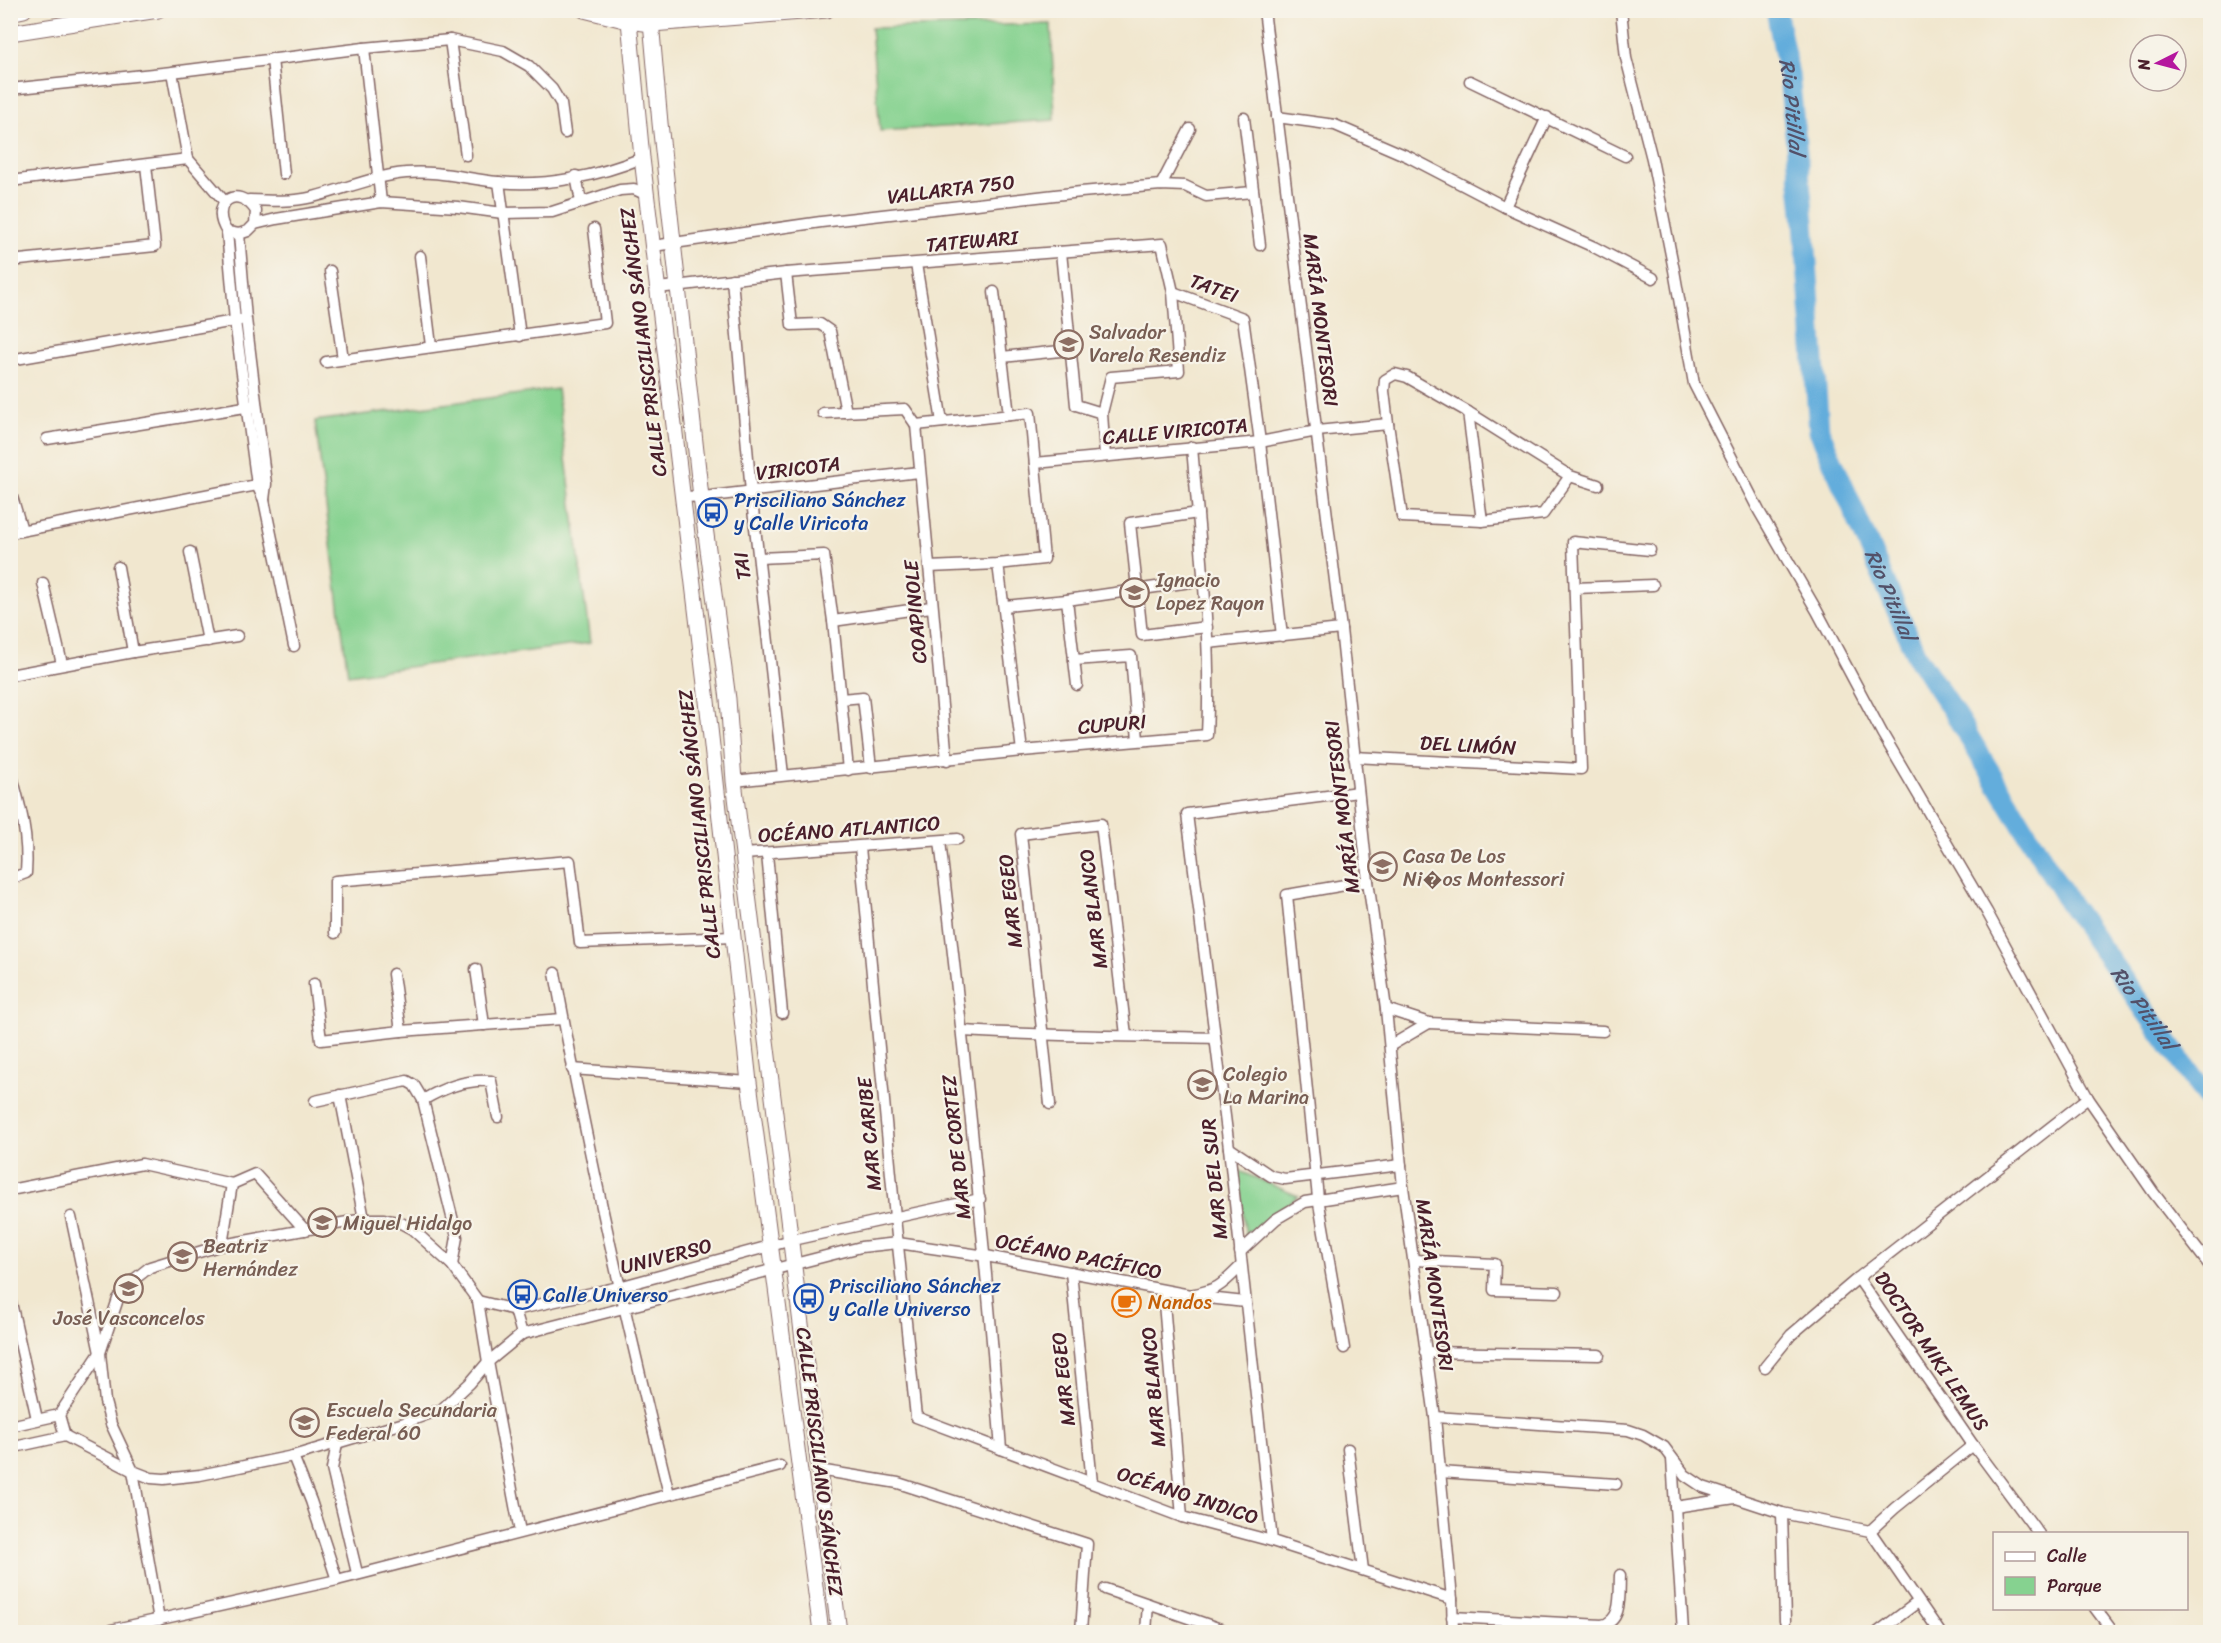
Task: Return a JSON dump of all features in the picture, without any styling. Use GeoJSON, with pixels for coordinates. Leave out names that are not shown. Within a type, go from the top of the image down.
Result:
{"type":"FeatureCollection","features":[{"type":"Feature","properties":{"kind":"main road"},"geometry":{"type":"LineString","coordinates":[[10,13],[24,10]]}},
{"type":"Feature","properties":{"kind":"main road"},"geometry":{"type":"LineString","coordinates":[[10,33],[158,10]]}},
{"type":"Feature","properties":{"kind":"main road"},"geometry":{"type":"LineString","coordinates":[[584,10],[651,17],[827,10]]}},
{"type":"Feature","properties":{"kind":"main road","name":"CALLE PRISCILIANO SÁNCHEZ"},"geometry":{"type":"LineString","coordinates":[[628,16],[646,195],[749,1082],[821,1632]]}},
{"type":"Feature","properties":{"kind":"main road","name":"CALLE PRISCILIANO SÁNCHEZ"},"geometry":{"type":"LineString","coordinates":[[651,17],[660,123],[701,497],[728,699],[734,781],[839,1632]]}},
{"type":"Feature","properties":{"kind":"street","name":"MARÍA MONTESORI"},"geometry":{"type":"LineString","coordinates":[[1264,10],[1341,629],[1368,881],[1386,1010],[1403,1187],[1435,1417],[1453,1632]]}},
{"type":"Feature","properties":{"kind":"street"},"geometry":{"type":"LineString","coordinates":[[1621,10],[1626,58],[1652,159],[1694,384],[1759,511],[1817,611],[1882,733],[1987,912],[2088,1098],[2153,1192],[2211,1266]]}},
{"type":"Feature","properties":{"kind":"street"},"geometry":{"type":"LineString","coordinates":[[450,40],[466,155]]}},
{"type":"Feature","properties":{"kind":"street"},"geometry":{"type":"LineString","coordinates":[[10,89],[450,40],[503,51],[528,66],[552,89],[561,104],[566,133]]}},
{"type":"Feature","properties":{"kind":"street"},"geometry":{"type":"LineString","coordinates":[[364,48],[381,202]]}},
{"type":"Feature","properties":{"kind":"street"},"geometry":{"type":"LineString","coordinates":[[272,59],[284,174]]}},
{"type":"Feature","properties":{"kind":"street"},"geometry":{"type":"LineString","coordinates":[[172,72],[188,159],[225,202]]}},
{"type":"Feature","properties":{"kind":"street"},"geometry":{"type":"LineString","coordinates":[[1470,81],[1626,156]]}},
{"type":"Feature","properties":{"kind":"street"},"geometry":{"type":"LineString","coordinates":[[1277,117],[1335,125],[1409,157],[1505,207],[1594,247],[1653,278]]}},
{"type":"Feature","properties":{"kind":"street"},"geometry":{"type":"LineString","coordinates":[[1505,207],[1547,117]]}},
{"type":"Feature","properties":{"kind":"street"},"geometry":{"type":"LineString","coordinates":[[1244,118],[1260,245]]}},
{"type":"Feature","properties":{"kind":"street"},"geometry":{"type":"LineString","coordinates":[[1161,185],[1190,129]]}},
{"type":"Feature","properties":{"kind":"street"},"geometry":{"type":"LineString","coordinates":[[294,646],[264,500],[227,232],[219,217],[225,202],[241,197],[249,200],[287,201],[312,198],[378,177],[408,173],[444,174],[499,182],[542,182],[621,167],[642,158]]}},
{"type":"Feature","properties":{"kind":"street"},"geometry":{"type":"LineString","coordinates":[[10,181],[188,159]]}},
{"type":"Feature","properties":{"kind":"street"},"geometry":{"type":"LineString","coordinates":[[10,261],[155,246],[146,165]]}},
{"type":"Feature","properties":{"kind":"street"},"geometry":{"type":"LineString","coordinates":[[576,176],[581,202]]}},
{"type":"Feature","properties":{"kind":"street"},"geometry":{"type":"LineString","coordinates":[[499,182],[520,336]]}},
{"type":"Feature","properties":{"kind":"street","name":"VALLARTA 750"},"geometry":{"type":"LineString","coordinates":[[653,246],[821,222],[1081,192],[1161,185],[1185,186],[1206,196],[1253,192]]}},
{"type":"Feature","properties":{"kind":"street"},"geometry":{"type":"LineString","coordinates":[[227,232],[239,234],[248,231],[255,224],[381,202],[459,207],[503,213],[552,212],[620,190],[634,189],[646,195]]}},
{"type":"Feature","properties":{"kind":"street"},"geometry":{"type":"LineString","coordinates":[[249,200],[256,211],[255,224]]}},
{"type":"Feature","properties":{"kind":"street"},"geometry":{"type":"LineString","coordinates":[[326,362],[605,323],[594,229]]}},
{"type":"Feature","properties":{"kind":"street"},"geometry":{"type":"LineString","coordinates":[[239,234],[240,320]]}},
{"type":"Feature","properties":{"kind":"street","name":"TATEWARI"},"geometry":{"type":"LineString","coordinates":[[658,288],[786,273],[1162,244],[1173,292],[1179,371],[1110,377],[1102,413]]}},
{"type":"Feature","properties":{"kind":"street"},"geometry":{"type":"LineString","coordinates":[[1061,252],[1076,405],[1102,413],[1105,456]]}},
{"type":"Feature","properties":{"kind":"street"},"geometry":{"type":"LineString","coordinates":[[420,256],[431,346]]}},
{"type":"Feature","properties":{"kind":"street"},"geometry":{"type":"LineString","coordinates":[[915,264],[942,422]]}},
{"type":"Feature","properties":{"kind":"street"},"geometry":{"type":"LineString","coordinates":[[330,271],[343,359]]}},
{"type":"Feature","properties":{"kind":"street"},"geometry":{"type":"LineString","coordinates":[[786,273],[792,325],[820,324],[830,331],[846,412]]}},
{"type":"Feature","properties":{"kind":"street","name":"TAI"},"geometry":{"type":"LineString","coordinates":[[732,279],[751,492],[783,776]]}},
{"type":"Feature","properties":{"kind":"street"},"geometry":{"type":"LineString","coordinates":[[994,292],[1009,415]]}},
{"type":"Feature","properties":{"kind":"street","name":"TATEI"},"geometry":{"type":"LineString","coordinates":[[1173,292],[1243,318],[1260,442]]}},
{"type":"Feature","properties":{"kind":"street"},"geometry":{"type":"LineString","coordinates":[[10,360],[240,320]]}},
{"type":"Feature","properties":{"kind":"street"},"geometry":{"type":"LineString","coordinates":[[1002,357],[1070,350]]}},
{"type":"Feature","properties":{"kind":"street"},"geometry":{"type":"LineString","coordinates":[[1570,476],[1543,514],[1482,521],[1402,517],[1388,424],[1385,380],[1395,374],[1407,377],[1570,476],[1598,485]]}},
{"type":"Feature","properties":{"kind":"street"},"geometry":{"type":"LineString","coordinates":[[47,439],[251,406]]}},
{"type":"Feature","properties":{"kind":"street"},"geometry":{"type":"LineString","coordinates":[[823,413],[905,409],[916,425],[1030,413],[1044,559],[929,567]]}},
{"type":"Feature","properties":{"kind":"street"},"geometry":{"type":"LineString","coordinates":[[1468,412],[1482,521]]}},
{"type":"Feature","properties":{"kind":"street","name":"CALLE VIRICOTA"},"geometry":{"type":"LineString","coordinates":[[1035,463],[1260,442],[1317,431],[1388,424]]}},
{"type":"Feature","properties":{"kind":"street","name":"COAPINOLE"},"geometry":{"type":"LineString","coordinates":[[916,425],[931,607],[947,760]]}},
{"type":"Feature","properties":{"kind":"street"},"geometry":{"type":"LineString","coordinates":[[1260,442],[1282,636]]}},
{"type":"Feature","properties":{"kind":"street","name":"CUPURI"},"geometry":{"type":"LineString","coordinates":[[734,781],[1022,751],[1207,735],[1208,643],[1192,447]]}},
{"type":"Feature","properties":{"kind":"street","name":"VIRICOTA"},"geometry":{"type":"LineString","coordinates":[[682,497],[751,492],[919,472]]}},
{"type":"Feature","properties":{"kind":"street"},"geometry":{"type":"LineString","coordinates":[[10,490],[16,531],[262,484]]}},
{"type":"Feature","properties":{"kind":"street"},"geometry":{"type":"LineString","coordinates":[[1198,513],[1130,523],[1142,635],[1207,627]]}},
{"type":"Feature","properties":{"kind":"street"},"geometry":{"type":"LineString","coordinates":[[1650,550],[1573,542],[1575,588],[1653,585]]}},
{"type":"Feature","properties":{"kind":"street"},"geometry":{"type":"LineString","coordinates":[[190,552],[208,641]]}},
{"type":"Feature","properties":{"kind":"street"},"geometry":{"type":"LineString","coordinates":[[759,558],[824,555],[848,770]]}},
{"type":"Feature","properties":{"kind":"street"},"geometry":{"type":"LineString","coordinates":[[998,564],[1022,751]]}},
{"type":"Feature","properties":{"kind":"street"},"geometry":{"type":"LineString","coordinates":[[118,567],[133,652]]}},
{"type":"Feature","properties":{"kind":"street"},"geometry":{"type":"LineString","coordinates":[[1005,606],[1067,600],[1203,580]]}},
{"type":"Feature","properties":{"kind":"street"},"geometry":{"type":"LineString","coordinates":[[43,583],[63,664]]}},
{"type":"Feature","properties":{"kind":"street","name":"DEL LIMÓN"},"geometry":{"type":"LineString","coordinates":[[1354,757],[1581,769],[1575,588]]}},
{"type":"Feature","properties":{"kind":"street"},"geometry":{"type":"LineString","coordinates":[[1067,600],[1077,685]]}},
{"type":"Feature","properties":{"kind":"street"},"geometry":{"type":"LineString","coordinates":[[833,621],[931,607]]}},
{"type":"Feature","properties":{"kind":"street"},"geometry":{"type":"LineString","coordinates":[[1208,643],[1341,629]]}},
{"type":"Feature","properties":{"kind":"street"},"geometry":{"type":"LineString","coordinates":[[10,675],[63,664],[237,636]]}},
{"type":"Feature","properties":{"kind":"street"},"geometry":{"type":"LineString","coordinates":[[1074,660],[1131,656],[1138,740]]}},
{"type":"Feature","properties":{"kind":"street"},"geometry":{"type":"LineString","coordinates":[[841,699],[863,697],[871,768]]}},
{"type":"Feature","properties":{"kind":"street"},"geometry":{"type":"LineString","coordinates":[[10,769],[16,810],[28,849],[26,873],[10,879]]}},
{"type":"Feature","properties":{"kind":"street","name":"MAR DEL SUR"},"geometry":{"type":"LineString","coordinates":[[1272,1541],[1229,1148],[1187,814],[1358,792]]}},
{"type":"Feature","properties":{"kind":"street","name":"MAR BLANCO"},"geometry":{"type":"LineString","coordinates":[[1021,834],[1101,824],[1126,1035]]}},
{"type":"Feature","properties":{"kind":"street","name":"MAR EGEO"},"geometry":{"type":"LineString","coordinates":[[1021,834],[1050,1104]]}},
{"type":"Feature","properties":{"kind":"street","name":"OCÉANO ATLANTICO"},"geometry":{"type":"LineString","coordinates":[[744,854],[958,839]]}},
{"type":"Feature","properties":{"kind":"street","name":"MAR DE CORTEZ"},"geometry":{"type":"LineString","coordinates":[[940,841],[963,1031],[986,1256],[1001,1449]]}},
{"type":"Feature","properties":{"kind":"street","name":"MAR CARIBE"},"geometry":{"type":"LineString","coordinates":[[860,847],[916,1417]]}},
{"type":"Feature","properties":{"kind":"street"},"geometry":{"type":"LineString","coordinates":[[767,854],[782,1013]]}},
{"type":"Feature","properties":{"kind":"street"},"geometry":{"type":"LineString","coordinates":[[335,933],[335,881],[570,861],[580,943],[733,937]]}},
{"type":"Feature","properties":{"kind":"street"},"geometry":{"type":"LineString","coordinates":[[1344,1348],[1318,1198],[1287,895],[1368,881]]}},
{"type":"Feature","properties":{"kind":"street"},"geometry":{"type":"LineString","coordinates":[[476,969],[484,1025]]}},
{"type":"Feature","properties":{"kind":"street"},"geometry":{"type":"LineString","coordinates":[[555,973],[572,1069],[619,1287],[669,1494]]}},
{"type":"Feature","properties":{"kind":"street"},"geometry":{"type":"LineString","coordinates":[[393,974],[401,1030]]}},
{"type":"Feature","properties":{"kind":"street"},"geometry":{"type":"LineString","coordinates":[[314,984],[321,1040],[401,1030],[563,1019]]}},
{"type":"Feature","properties":{"kind":"street"},"geometry":{"type":"LineString","coordinates":[[1386,1010],[1429,1023],[1603,1031]]}},
{"type":"Feature","properties":{"kind":"street"},"geometry":{"type":"LineString","coordinates":[[1390,1046],[1429,1023]]}},
{"type":"Feature","properties":{"kind":"street"},"geometry":{"type":"LineString","coordinates":[[963,1031],[1041,1036],[1126,1035],[1215,1038]]}},
{"type":"Feature","properties":{"kind":"street"},"geometry":{"type":"LineString","coordinates":[[572,1069],[749,1082]]}},
{"type":"Feature","properties":{"kind":"street"},"geometry":{"type":"LineString","coordinates":[[315,1101],[407,1080],[414,1085],[423,1100],[457,1237],[452,1265]]}},
{"type":"Feature","properties":{"kind":"street"},"geometry":{"type":"LineString","coordinates":[[423,1100],[440,1090],[479,1080],[491,1081],[498,1117]]}},
{"type":"Feature","properties":{"kind":"street"},"geometry":{"type":"LineString","coordinates":[[340,1095],[364,1219]]}},
{"type":"Feature","properties":{"kind":"street","name":"DOCTOR MIKI LEMUS"},"geometry":{"type":"LineString","coordinates":[[2038,1532],[1973,1445],[1858,1278],[2088,1098]]}},
{"type":"Feature","properties":{"kind":"street"},"geometry":{"type":"LineString","coordinates":[[1229,1148],[1271,1176],[1285,1179],[1401,1165]]}},
{"type":"Feature","properties":{"kind":"street"},"geometry":{"type":"LineString","coordinates":[[10,1190],[142,1164],[232,1184],[255,1174],[305,1230]]}},
{"type":"Feature","properties":{"kind":"street"},"geometry":{"type":"LineString","coordinates":[[222,1245],[232,1184]]}},
{"type":"Feature","properties":{"kind":"street"},"geometry":{"type":"LineString","coordinates":[[1240,1252],[1276,1219],[1305,1202],[1318,1198],[1403,1187]]}},
{"type":"Feature","properties":{"kind":"street"},"geometry":{"type":"LineString","coordinates":[[792,1240],[980,1199]]}},
{"type":"Feature","properties":{"kind":"street"},"geometry":{"type":"LineString","coordinates":[[71,1217],[99,1353],[105,1402],[111,1424],[133,1472],[159,1620]]}},
{"type":"Feature","properties":{"kind":"street"},"geometry":{"type":"LineString","coordinates":[[10,1425],[59,1415],[99,1353],[118,1299],[135,1278],[150,1267],[222,1245],[364,1219],[376,1218],[401,1223],[421,1236],[452,1265],[478,1301],[520,1532]]}},
{"type":"Feature","properties":{"kind":"street","name":"UNIVERSO"},"geometry":{"type":"LineString","coordinates":[[478,1301],[515,1310],[619,1287],[770,1248],[792,1240]]}},
{"type":"Feature","properties":{"kind":"street","name":"OCÉANO PACÍFICO"},"geometry":{"type":"LineString","coordinates":[[795,1264],[861,1247],[898,1243],[986,1256],[1190,1295],[1209,1292],[1220,1287],[1241,1266]]}},
{"type":"Feature","properties":{"kind":"street"},"geometry":{"type":"LineString","coordinates":[[1414,1260],[1495,1264],[1494,1290],[1557,1292]]}},
{"type":"Feature","properties":{"kind":"street","name":"UNIVERSO"},"geometry":{"type":"LineString","coordinates":[[133,1472],[151,1478],[164,1479],[200,1475],[293,1456],[404,1423],[442,1409],[470,1383],[488,1362],[522,1334],[795,1264]]}},
{"type":"Feature","properties":{"kind":"street","name":"MAR EGEO"},"geometry":{"type":"LineString","coordinates":[[1071,1272],[1092,1483]]}},
{"type":"Feature","properties":{"kind":"street"},"geometry":{"type":"LineString","coordinates":[[1765,1367],[1791,1335],[1858,1278]]}},
{"type":"Feature","properties":{"kind":"street","name":"MAR BLANCO"},"geometry":{"type":"LineString","coordinates":[[1163,1291],[1182,1517]]}},
{"type":"Feature","properties":{"kind":"street"},"geometry":{"type":"LineString","coordinates":[[1190,1295],[1245,1302]]}},
{"type":"Feature","properties":{"kind":"street"},"geometry":{"type":"LineString","coordinates":[[10,1298],[37,1419]]}},
{"type":"Feature","properties":{"kind":"street"},"geometry":{"type":"LineString","coordinates":[[515,1310],[522,1334]]}},
{"type":"Feature","properties":{"kind":"street"},"geometry":{"type":"LineString","coordinates":[[1425,1352],[1599,1355]]}},
{"type":"Feature","properties":{"kind":"street"},"geometry":{"type":"LineString","coordinates":[[59,1415],[65,1436]]}},
{"type":"Feature","properties":{"kind":"street","name":"OCÉANO INDICO"},"geometry":{"type":"LineString","coordinates":[[916,1417],[1182,1517],[1272,1541],[1452,1599]]}},
{"type":"Feature","properties":{"kind":"street"},"geometry":{"type":"LineString","coordinates":[[1435,1417],[1628,1430],[1643,1435],[1664,1447],[1685,1475],[1703,1487],[1782,1513],[1870,1531],[1940,1631]]}},
{"type":"Feature","properties":{"kind":"street"},"geometry":{"type":"LineString","coordinates":[[10,1448],[65,1436],[133,1472]]}},
{"type":"Feature","properties":{"kind":"street"},"geometry":{"type":"LineString","coordinates":[[337,1444],[332,1469],[357,1573]]}},
{"type":"Feature","properties":{"kind":"street"},"geometry":{"type":"LineString","coordinates":[[1870,1531],[1973,1445]]}},
{"type":"Feature","properties":{"kind":"street"},"geometry":{"type":"LineString","coordinates":[[1348,1449],[1363,1570]]}},
{"type":"Feature","properties":{"kind":"street"},"geometry":{"type":"LineString","coordinates":[[293,1456],[311,1501],[337,1580]]}},
{"type":"Feature","properties":{"kind":"street"},"geometry":{"type":"LineString","coordinates":[[1672,1459],[1683,1632]]}},
{"type":"Feature","properties":{"kind":"street"},"geometry":{"type":"LineString","coordinates":[[102,1632],[337,1580],[780,1466]]}},
{"type":"Feature","properties":{"kind":"street"},"geometry":{"type":"LineString","coordinates":[[819,1470],[898,1483],[1087,1544],[1081,1632]]}},
{"type":"Feature","properties":{"kind":"street"},"geometry":{"type":"LineString","coordinates":[[1440,1472],[1616,1484]]}},
{"type":"Feature","properties":{"kind":"street"},"geometry":{"type":"LineString","coordinates":[[1674,1507],[1735,1497]]}},
{"type":"Feature","properties":{"kind":"street"},"geometry":{"type":"LineString","coordinates":[[1782,1513],[1785,1621]]}},
{"type":"Feature","properties":{"kind":"street"},"geometry":{"type":"LineString","coordinates":[[1452,1617],[1611,1624],[1617,1617],[1620,1575]]}},
{"type":"Feature","properties":{"kind":"street"},"geometry":{"type":"LineString","coordinates":[[1105,1589],[1229,1632]]}},
{"type":"Feature","properties":{"kind":"street"},"geometry":{"type":"LineString","coordinates":[[1878,1632],[1918,1602]]}},
{"type":"Feature","properties":{"kind":"street"},"geometry":{"type":"LineString","coordinates":[[1146,1632],[1148,1604]]}},
{"type":"Feature","properties":{"kind":"street"},"geometry":{"type":"LineString","coordinates":[[2096,1610],[2113,1632]]}},
{"type":"Feature","properties":{"kind":"green space"},"geometry":{"type":"Polygon","coordinates":[[[1051,24],[1055,120],[880,131],[871,28],[1051,24]]]}},
{"type":"Feature","properties":{"kind":"green space"},"geometry":{"type":"Polygon","coordinates":[[[557,389],[590,643],[348,675],[315,421],[557,389]]]}},
{"type":"Feature","properties":{"kind":"green space"},"geometry":{"type":"Polygon","coordinates":[[[1237,1170],[1298,1196],[1246,1237],[1237,1170]]]}},
{"type":"Feature","properties":{"kind":"waterway","name":"Rio Pitillal"},"geometry":{"type":"LineString","coordinates":[[1776,10],[1789,75],[1804,222],[1819,430],[1917,657],[1955,714],[2069,903],[2210,1102]]}},
{"type":"Feature","properties":{"kind":"place","name":"Salvador Varela Resendiz"},"geometry":{"type":"Point","coordinates":[1068,344]}},
{"type":"Feature","properties":{"kind":"place","name":"Prisciliano Sánchez y Calle Viricota"},"geometry":{"type":"Point","coordinates":[713,512]}},
{"type":"Feature","properties":{"kind":"place","name":"Ignacio Lopez Rayon"},"geometry":{"type":"Point","coordinates":[1135,592]}},
{"type":"Feature","properties":{"kind":"place","name":"Casa De Los Ni�os Montessori"},"geometry":{"type":"Point","coordinates":[1382,867]}},
{"type":"Feature","properties":{"kind":"place","name":"Colegio La Marina"},"geometry":{"type":"Point","coordinates":[1202,1085]}},
{"type":"Feature","properties":{"kind":"place","name":"Miguel Hidalgo"},"geometry":{"type":"Point","coordinates":[322,1223]}},
{"type":"Feature","properties":{"kind":"place","name":"Beatriz Hernández"},"geometry":{"type":"Point","coordinates":[182,1257]}},
{"type":"Feature","properties":{"kind":"place","name":"José Vasconcelos"},"geometry":{"type":"Point","coordinates":[129,1288]}},
{"type":"Feature","properties":{"kind":"place","name":"Calle Universo"},"geometry":{"type":"Point","coordinates":[522,1295]}},
{"type":"Feature","properties":{"kind":"place","name":"Prisciliano Sánchez y Calle Universo"},"geometry":{"type":"Point","coordinates":[808,1298]}},
{"type":"Feature","properties":{"kind":"place","name":"Nandos"},"geometry":{"type":"Point","coordinates":[1127,1302]}},
{"type":"Feature","properties":{"kind":"place","name":"Escuela Secundaria Federal 60"},"geometry":{"type":"Point","coordinates":[305,1422]}}]}
